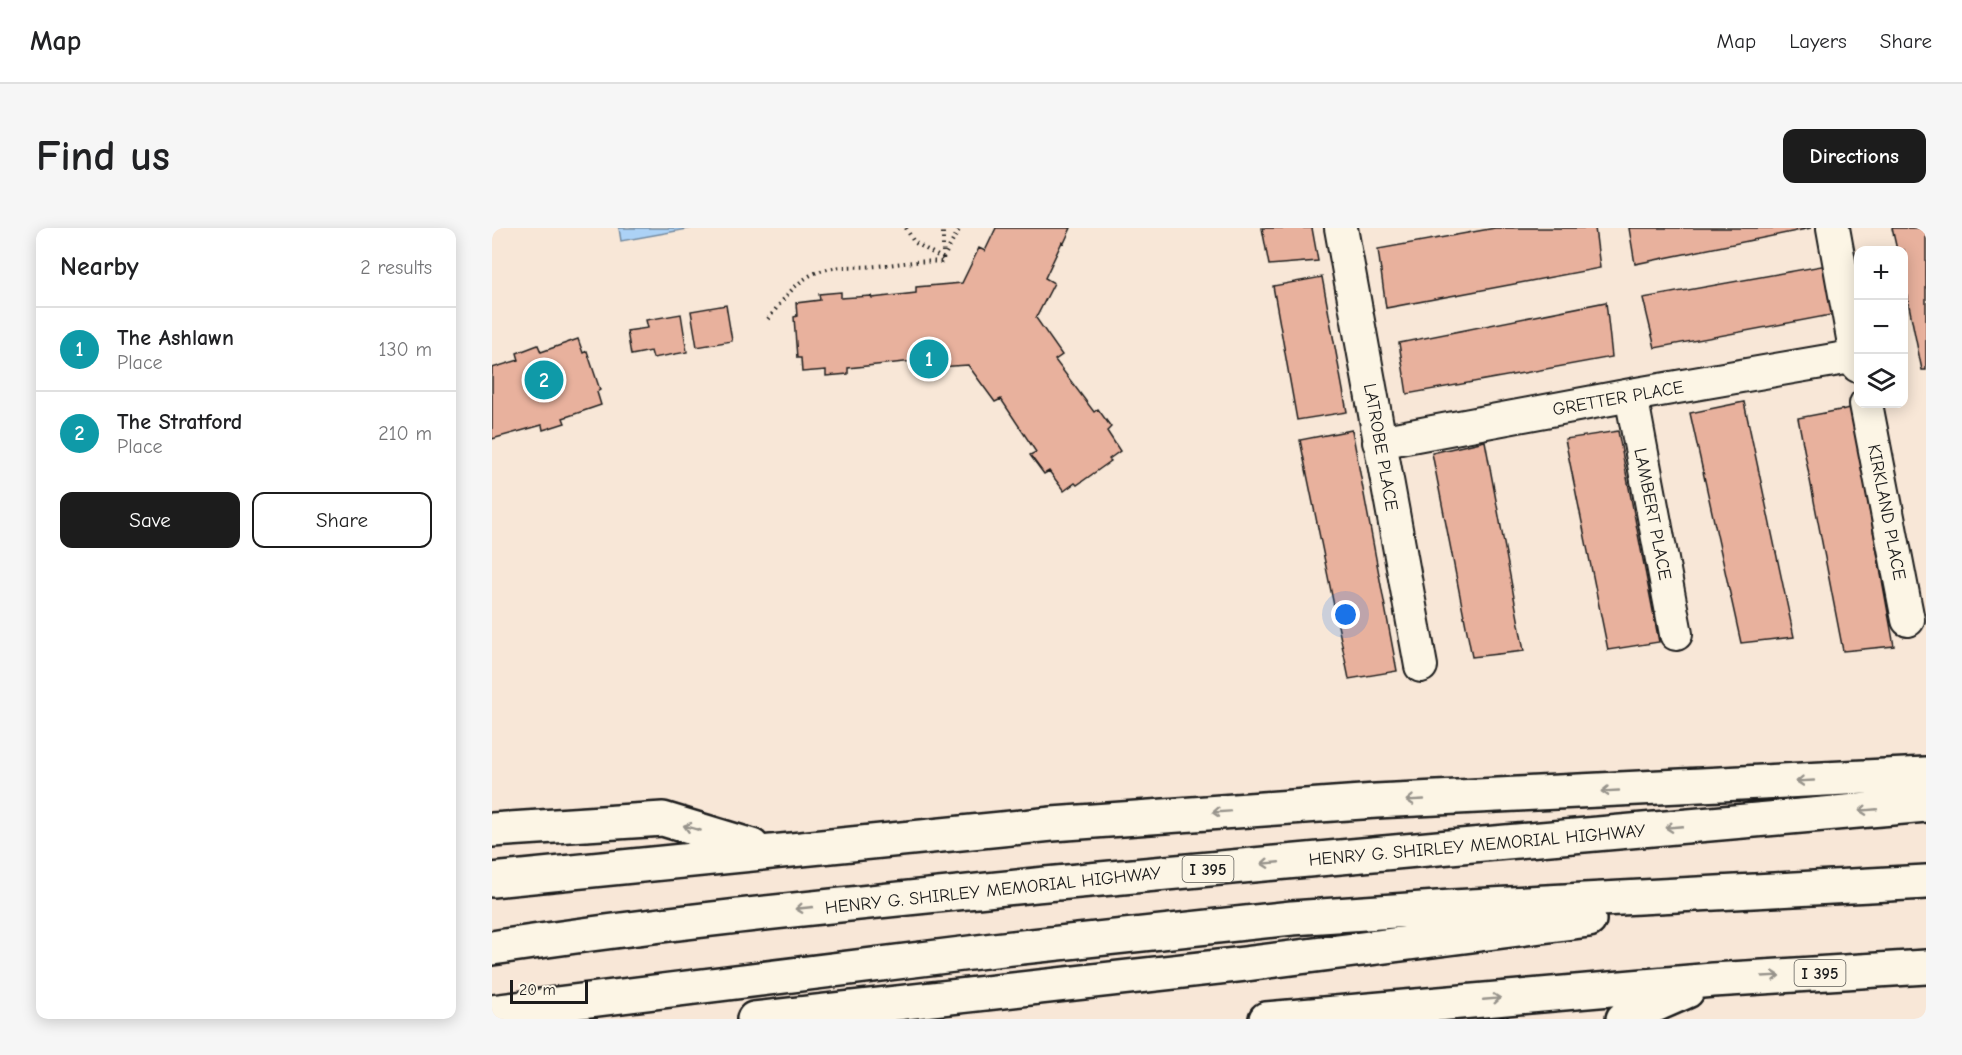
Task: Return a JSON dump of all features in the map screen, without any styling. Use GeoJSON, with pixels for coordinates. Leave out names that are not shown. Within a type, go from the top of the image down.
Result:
{"type":"FeatureCollection","features":[{"type":"Feature","properties":{"kind":"highway"},"geometry":{"type":"LineString","coordinates":[[492,880],[768,850],[1052,824],[1353,803],[1926,774]]}},
{"type":"Feature","properties":{"kind":"highway","name":"HENRY G. SHIRLEY MEMORIAL HIGHWAY"},"geometry":{"type":"LineString","coordinates":[[492,948],[600,932],[810,908],[1178,872],[1926,805]]}},
{"type":"Feature","properties":{"kind":"highway"},"geometry":{"type":"LineString","coordinates":[[492,830],[663,819],[768,850]]}},
{"type":"Feature","properties":{"kind":"highway"},"geometry":{"type":"LineString","coordinates":[[492,859],[768,850]]}},
{"type":"Feature","properties":{"kind":"highway"},"geometry":{"type":"LineString","coordinates":[[492,1012],[994,950],[1292,918],[1452,907],[1926,882]]}},
{"type":"Feature","properties":{"kind":"highway"},"geometry":{"type":"LineString","coordinates":[[754,1019],[1245,964],[1859,885]]}},
{"type":"Feature","properties":{"kind":"highway","name":"I 395"},"geometry":{"type":"LineString","coordinates":[[1266,1019],[1713,980],[1926,967]]}},
{"type":"Feature","properties":{"kind":"highway"},"geometry":{"type":"LineString","coordinates":[[1623,1019],[1713,980]]}},
{"type":"Feature","properties":{"kind":"street","name":"LATROBE PLACE"},"geometry":{"type":"LineString","coordinates":[[1341,228],[1420,666]]}},
{"type":"Feature","properties":{"kind":"street"},"geometry":{"type":"LineString","coordinates":[[1833,228],[1857,354]]}},
{"type":"Feature","properties":{"kind":"street","name":"GRETTER PLACE"},"geometry":{"type":"LineString","coordinates":[[1379,442],[1631,395],[1854,362]]}},
{"type":"Feature","properties":{"kind":"street","name":"LAMBERT PLACE"},"geometry":{"type":"LineString","coordinates":[[1631,395],[1676,634]]}},
{"type":"Feature","properties":{"kind":"street","name":"KIRKLAND PLACE"},"geometry":{"type":"LineString","coordinates":[[1867,408],[1908,620]]}},
{"type":"Feature","properties":{"kind":"path"},"geometry":{"type":"LineString","coordinates":[[906,228],[914,242],[943,259]]}},
{"type":"Feature","properties":{"kind":"path"},"geometry":{"type":"LineString","coordinates":[[943,228],[943,259]]}},
{"type":"Feature","properties":{"kind":"path"},"geometry":{"type":"LineString","coordinates":[[768,319],[791,291],[812,274],[832,268],[921,261],[941,262],[960,228]]}},
{"type":"Feature","properties":{"kind":"water"},"geometry":{"type":"Polygon","coordinates":[[[619,228],[693,228],[621,241],[619,228]]]}},
{"type":"Feature","properties":{"kind":"building"},"geometry":{"type":"Polygon","coordinates":[[[996,228],[1071,228],[1045,278],[1054,283],[1036,318],[1062,355],[1055,360],[1094,412],[1098,409],[1111,427],[1107,431],[1120,451],[1109,459],[1111,461],[1077,485],[1075,483],[1064,491],[1049,471],[1044,474],[1030,455],[1036,452],[1001,399],[995,402],[968,365],[923,368],[923,360],[848,368],[848,374],[826,376],[826,370],[802,372],[801,358],[797,358],[794,317],[797,316],[796,303],[820,300],[819,294],[841,292],[841,298],[871,296],[872,298],[916,293],[916,287],[962,283],[979,248],[985,251],[996,228]]]}},
{"type":"Feature","properties":{"kind":"building"},"geometry":{"type":"Polygon","coordinates":[[[1262,228],[1312,228],[1318,261],[1269,265],[1262,228]]]}},
{"type":"Feature","properties":{"kind":"building"},"geometry":{"type":"Polygon","coordinates":[[[1495,228],[1595,228],[1600,268],[1386,308],[1378,249],[1495,228]]]}},
{"type":"Feature","properties":{"kind":"building"},"geometry":{"type":"Polygon","coordinates":[[[1629,228],[1811,228],[1635,264],[1629,228]]]}},
{"type":"Feature","properties":{"kind":"building"},"geometry":{"type":"Polygon","coordinates":[[[1892,228],[1926,228],[1926,370],[1922,370],[1908,301],[1908,246],[1896,246],[1892,228]]]}},
{"type":"Feature","properties":{"kind":"building"},"geometry":{"type":"Polygon","coordinates":[[[1827,265],[1836,314],[1655,348],[1643,298],[1827,265]]]}},
{"type":"Feature","properties":{"kind":"building"},"geometry":{"type":"Polygon","coordinates":[[[1322,277],[1347,412],[1297,420],[1273,286],[1322,277]]]}},
{"type":"Feature","properties":{"kind":"building"},"geometry":{"type":"Polygon","coordinates":[[[1606,302],[1612,357],[1407,394],[1399,343],[1606,302]]]}},
{"type":"Feature","properties":{"kind":"building"},"geometry":{"type":"Polygon","coordinates":[[[726,305],[732,341],[697,347],[691,311],[726,305]]]}},
{"type":"Feature","properties":{"kind":"building"},"geometry":{"type":"Polygon","coordinates":[[[681,314],[687,352],[653,358],[651,351],[631,355],[627,331],[648,328],[646,320],[681,314]]]}},
{"type":"Feature","properties":{"kind":"building"},"geometry":{"type":"Polygon","coordinates":[[[578,339],[583,353],[587,351],[600,390],[597,392],[601,405],[563,418],[565,423],[543,430],[542,425],[492,439],[492,368],[519,360],[517,353],[538,345],[541,352],[578,339]]]}},
{"type":"Feature","properties":{"kind":"building"},"geometry":{"type":"Polygon","coordinates":[[[1744,402],[1794,637],[1741,643],[1690,413],[1744,402]]]}},
{"type":"Feature","properties":{"kind":"building"},"geometry":{"type":"Polygon","coordinates":[[[1851,408],[1894,646],[1843,651],[1798,418],[1851,408]]]}},
{"type":"Feature","properties":{"kind":"building"},"geometry":{"type":"Polygon","coordinates":[[[1352,430],[1397,671],[1349,679],[1300,440],[1352,430]]]}},
{"type":"Feature","properties":{"kind":"building"},"geometry":{"type":"Polygon","coordinates":[[[1618,431],[1659,642],[1608,650],[1565,439],[1618,431]]]}},
{"type":"Feature","properties":{"kind":"building"},"geometry":{"type":"Polygon","coordinates":[[[1485,441],[1524,651],[1472,657],[1432,453],[1485,441]]]}},
{"type":"Feature","properties":{"kind":"place","name":"The Ashlawn"},"geometry":{"type":"Point","coordinates":[929,359]}},
{"type":"Feature","properties":{"kind":"place","name":"The Stratford"},"geometry":{"type":"Point","coordinates":[544,380]}}]}
